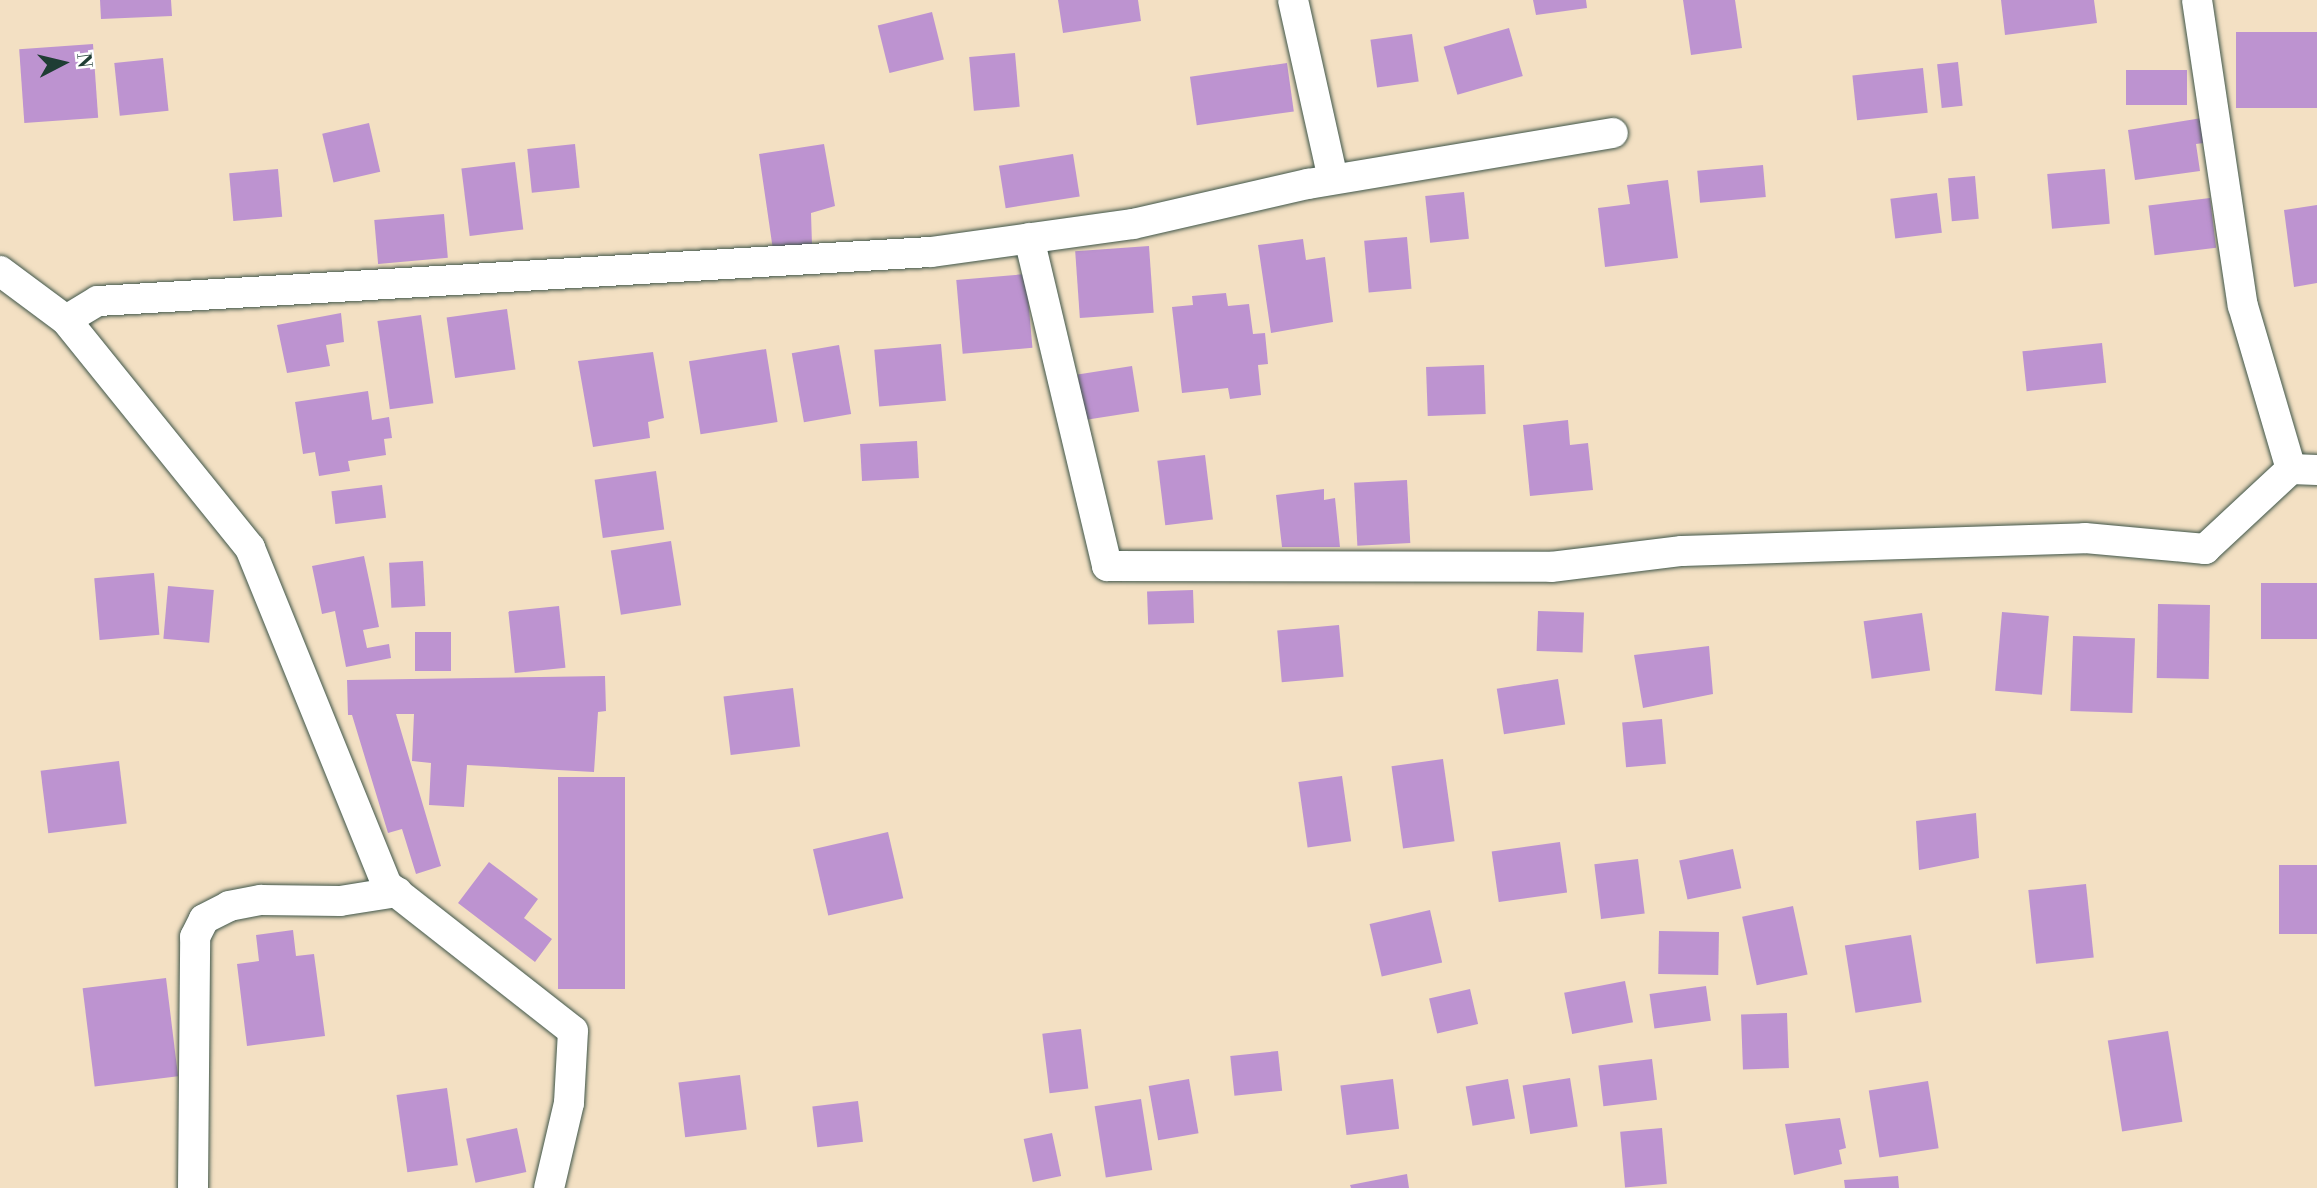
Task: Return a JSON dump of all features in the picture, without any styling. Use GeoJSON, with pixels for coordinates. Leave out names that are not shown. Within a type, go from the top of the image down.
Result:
{"type":"FeatureCollection","features":[{"type":"Feature","properties":{"kind":"street"},"geometry":{"type":"LineString","coordinates":[[1293,0],[1333,179]]}},
{"type":"Feature","properties":{"kind":"street"},"geometry":{"type":"LineString","coordinates":[[1029,238],[1107,566],[1551,567],[1682,551],[2085,538],[2205,549],[2304,470],[2243,306],[2197,0]]}},
{"type":"Feature","properties":{"kind":"street"},"geometry":{"type":"LineString","coordinates":[[66,320],[98,301],[931,251],[1133,224],[1333,179],[1613,133]]}},
{"type":"Feature","properties":{"kind":"street"},"geometry":{"type":"LineString","coordinates":[[0,271],[66,320],[250,548],[387,885],[573,1031],[569,1103],[549,1188]]}},
{"type":"Feature","properties":{"kind":"street"},"geometry":{"type":"LineString","coordinates":[[193,1188],[195,937],[204,919],[229,906],[261,900],[340,901],[397,892]]}},
{"type":"Feature","properties":{"kind":"building"},"geometry":{"type":"Polygon","coordinates":[[[100,0],[171,0],[172,16],[101,19],[100,0]]]}},
{"type":"Feature","properties":{"kind":"building"},"geometry":{"type":"Polygon","coordinates":[[[1058,0],[1138,0],[1141,21],[1063,33],[1058,0]]]}},
{"type":"Feature","properties":{"kind":"building"},"geometry":{"type":"Polygon","coordinates":[[[1533,0],[1586,0],[1587,8],[1536,15],[1533,0]]]}},
{"type":"Feature","properties":{"kind":"building"},"geometry":{"type":"Polygon","coordinates":[[[1683,0],[1735,0],[1742,48],[1691,55],[1683,0]]]}},
{"type":"Feature","properties":{"kind":"building"},"geometry":{"type":"Polygon","coordinates":[[[2001,0],[2094,0],[2097,23],[2005,35],[2001,0]]]}},
{"type":"Feature","properties":{"kind":"building"},"geometry":{"type":"Polygon","coordinates":[[[932,12],[944,60],[890,73],[878,26],[932,12]]]}},
{"type":"Feature","properties":{"kind":"building"},"geometry":{"type":"Polygon","coordinates":[[[1509,28],[1523,76],[1457,95],[1444,47],[1509,28]]]}},
{"type":"Feature","properties":{"kind":"building"},"geometry":{"type":"Polygon","coordinates":[[[2236,32],[2317,32],[2317,108],[2236,108],[2236,32]]]}},
{"type":"Feature","properties":{"kind":"building"},"geometry":{"type":"Polygon","coordinates":[[[1412,34],[1419,82],[1377,87],[1370,40],[1412,34]]]}},
{"type":"Feature","properties":{"kind":"building"},"geometry":{"type":"Polygon","coordinates":[[[93,44],[98,118],[24,123],[19,49],[93,44]]]}},
{"type":"Feature","properties":{"kind":"building"},"geometry":{"type":"Polygon","coordinates":[[[1015,53],[1020,107],[974,111],[969,57],[1015,53]]]}},
{"type":"Feature","properties":{"kind":"building"},"geometry":{"type":"Polygon","coordinates":[[[163,58],[169,111],[120,116],[114,63],[163,58]]]}},
{"type":"Feature","properties":{"kind":"building"},"geometry":{"type":"Polygon","coordinates":[[[1958,62],[1963,106],[1942,108],[1937,64],[1958,62]]]}},
{"type":"Feature","properties":{"kind":"building"},"geometry":{"type":"Polygon","coordinates":[[[1287,63],[1294,112],[1197,125],[1190,77],[1287,63]]]}},
{"type":"Feature","properties":{"kind":"building"},"geometry":{"type":"Polygon","coordinates":[[[1923,68],[1928,113],[1857,120],[1852,75],[1923,68]]]}},
{"type":"Feature","properties":{"kind":"building"},"geometry":{"type":"Polygon","coordinates":[[[2126,70],[2187,70],[2187,105],[2126,105],[2126,70]]]}},
{"type":"Feature","properties":{"kind":"building"},"geometry":{"type":"Polygon","coordinates":[[[2208,117],[2211,142],[2196,144],[2200,171],[2135,180],[2128,130],[2208,117]]]}},
{"type":"Feature","properties":{"kind":"building"},"geometry":{"type":"Polygon","coordinates":[[[369,123],[380,172],[333,183],[322,134],[369,123]]]}},
{"type":"Feature","properties":{"kind":"building"},"geometry":{"type":"Polygon","coordinates":[[[575,144],[580,188],[532,193],[527,149],[575,144]]]}},
{"type":"Feature","properties":{"kind":"building"},"geometry":{"type":"Polygon","coordinates":[[[824,144],[835,206],[811,213],[812,245],[773,250],[759,154],[824,144]]]}},
{"type":"Feature","properties":{"kind":"building"},"geometry":{"type":"Polygon","coordinates":[[[1073,154],[1080,196],[1006,208],[999,166],[1073,154]]]}},
{"type":"Feature","properties":{"kind":"building"},"geometry":{"type":"Polygon","coordinates":[[[515,162],[523,229],[470,236],[461,169],[515,162]]]}},
{"type":"Feature","properties":{"kind":"building"},"geometry":{"type":"Polygon","coordinates":[[[1763,165],[1766,197],[1700,203],[1697,171],[1763,165]]]}},
{"type":"Feature","properties":{"kind":"building"},"geometry":{"type":"Polygon","coordinates":[[[278,169],[282,217],[233,221],[229,173],[278,169]]]}},
{"type":"Feature","properties":{"kind":"building"},"geometry":{"type":"Polygon","coordinates":[[[2105,169],[2110,224],[2052,229],[2047,174],[2105,169]]]}},
{"type":"Feature","properties":{"kind":"building"},"geometry":{"type":"Polygon","coordinates":[[[1975,176],[1979,219],[1952,221],[1948,178],[1975,176]]]}},
{"type":"Feature","properties":{"kind":"building"},"geometry":{"type":"Polygon","coordinates":[[[1668,180],[1678,258],[1605,267],[1598,208],[1630,204],[1627,185],[1668,180]]]}},
{"type":"Feature","properties":{"kind":"building"},"geometry":{"type":"Polygon","coordinates":[[[1464,192],[1469,239],[1430,243],[1425,196],[1464,192]]]}},
{"type":"Feature","properties":{"kind":"building"},"geometry":{"type":"Polygon","coordinates":[[[1937,193],[1942,233],[1895,238],[1890,199],[1937,193]]]}},
{"type":"Feature","properties":{"kind":"building"},"geometry":{"type":"Polygon","coordinates":[[[2210,198],[2216,248],[2155,255],[2148,206],[2210,198]]]}},
{"type":"Feature","properties":{"kind":"building"},"geometry":{"type":"Polygon","coordinates":[[[2317,205],[2317,283],[2294,287],[2284,210],[2317,205]]]}},
{"type":"Feature","properties":{"kind":"building"},"geometry":{"type":"Polygon","coordinates":[[[444,214],[448,258],[378,264],[374,220],[444,214]]]}},
{"type":"Feature","properties":{"kind":"building"},"geometry":{"type":"Polygon","coordinates":[[[1407,237],[1412,289],[1369,293],[1364,241],[1407,237]]]}},
{"type":"Feature","properties":{"kind":"building"},"geometry":{"type":"Polygon","coordinates":[[[1303,239],[1306,260],[1325,257],[1333,322],[1271,333],[1258,245],[1303,239]]]}},
{"type":"Feature","properties":{"kind":"building"},"geometry":{"type":"Polygon","coordinates":[[[1149,246],[1154,313],[1080,318],[1075,251],[1149,246]]]}},
{"type":"Feature","properties":{"kind":"building"},"geometry":{"type":"Polygon","coordinates":[[[1026,274],[1032,348],[963,354],[956,280],[1026,274]]]}},
{"type":"Feature","properties":{"kind":"building"},"geometry":{"type":"Polygon","coordinates":[[[1226,293],[1228,306],[1249,304],[1253,334],[1265,333],[1268,364],[1258,365],[1261,395],[1230,399],[1228,388],[1182,393],[1172,307],[1193,305],[1192,296],[1226,293]]]}},
{"type":"Feature","properties":{"kind":"building"},"geometry":{"type":"Polygon","coordinates":[[[507,309],[515,369],[455,378],[447,317],[507,309]]]}},
{"type":"Feature","properties":{"kind":"building"},"geometry":{"type":"Polygon","coordinates":[[[341,313],[344,342],[326,345],[330,366],[287,373],[277,325],[341,313]]]}},
{"type":"Feature","properties":{"kind":"building"},"geometry":{"type":"Polygon","coordinates":[[[421,315],[433,403],[390,409],[377,321],[421,315]]]}},
{"type":"Feature","properties":{"kind":"building"},"geometry":{"type":"Polygon","coordinates":[[[2102,343],[2106,383],[2027,391],[2022,351],[2102,343]]]}},
{"type":"Feature","properties":{"kind":"building"},"geometry":{"type":"Polygon","coordinates":[[[941,344],[946,401],[879,407],[874,350],[941,344]]]}},
{"type":"Feature","properties":{"kind":"building"},"geometry":{"type":"Polygon","coordinates":[[[839,345],[851,414],[804,422],[792,353],[839,345]]]}},
{"type":"Feature","properties":{"kind":"building"},"geometry":{"type":"Polygon","coordinates":[[[766,349],[778,422],[701,434],[689,361],[766,349]]]}},
{"type":"Feature","properties":{"kind":"building"},"geometry":{"type":"Polygon","coordinates":[[[653,352],[664,418],[648,422],[650,438],[593,447],[578,361],[653,352]]]}},
{"type":"Feature","properties":{"kind":"building"},"geometry":{"type":"Polygon","coordinates":[[[1484,365],[1486,414],[1428,416],[1426,367],[1484,365]]]}},
{"type":"Feature","properties":{"kind":"building"},"geometry":{"type":"Polygon","coordinates":[[[1132,366],[1139,411],[1085,420],[1078,375],[1132,366]]]}},
{"type":"Feature","properties":{"kind":"building"},"geometry":{"type":"Polygon","coordinates":[[[368,391],[372,420],[389,417],[392,438],[384,439],[386,455],[348,461],[350,471],[319,476],[315,452],[303,454],[295,402],[368,391]]]}},
{"type":"Feature","properties":{"kind":"building"},"geometry":{"type":"Polygon","coordinates":[[[1568,420],[1570,445],[1588,443],[1593,490],[1530,496],[1523,425],[1568,420]]]}},
{"type":"Feature","properties":{"kind":"building"},"geometry":{"type":"Polygon","coordinates":[[[917,441],[919,478],[862,481],[860,444],[917,441]]]}},
{"type":"Feature","properties":{"kind":"building"},"geometry":{"type":"Polygon","coordinates":[[[1205,455],[1213,520],[1165,525],[1157,461],[1205,455]]]}},
{"type":"Feature","properties":{"kind":"building"},"geometry":{"type":"Polygon","coordinates":[[[656,471],[664,529],[603,538],[595,480],[656,471]]]}},
{"type":"Feature","properties":{"kind":"building"},"geometry":{"type":"Polygon","coordinates":[[[1407,480],[1410,543],[1357,546],[1354,483],[1407,480]]]}},
{"type":"Feature","properties":{"kind":"building"},"geometry":{"type":"Polygon","coordinates":[[[382,485],[386,518],[335,524],[331,491],[382,485]]]}},
{"type":"Feature","properties":{"kind":"building"},"geometry":{"type":"Polygon","coordinates":[[[1324,489],[1324,500],[1335,498],[1340,547],[1282,547],[1276,495],[1324,489]]]}},
{"type":"Feature","properties":{"kind":"building"},"geometry":{"type":"Polygon","coordinates":[[[671,541],[681,605],[621,615],[611,551],[671,541]]]}},
{"type":"Feature","properties":{"kind":"building"},"geometry":{"type":"Polygon","coordinates":[[[364,556],[379,627],[363,630],[367,648],[389,644],[391,658],[346,667],[335,611],[322,614],[312,566],[364,556]]]}},
{"type":"Feature","properties":{"kind":"building"},"geometry":{"type":"Polygon","coordinates":[[[423,561],[425,606],[391,608],[389,563],[423,561]]]}},
{"type":"Feature","properties":{"kind":"building"},"geometry":{"type":"Polygon","coordinates":[[[154,573],[159,635],[100,640],[94,578],[154,573]]]}},
{"type":"Feature","properties":{"kind":"building"},"geometry":{"type":"Polygon","coordinates":[[[2261,583],[2317,583],[2317,639],[2261,639],[2261,583]]]}},
{"type":"Feature","properties":{"kind":"building"},"geometry":{"type":"Polygon","coordinates":[[[168,586],[214,590],[209,643],[163,639],[168,586]]]}},
{"type":"Feature","properties":{"kind":"building"},"geometry":{"type":"Polygon","coordinates":[[[1193,590],[1194,623],[1148,625],[1147,592],[1193,590]]]}},
{"type":"Feature","properties":{"kind":"building"},"geometry":{"type":"Polygon","coordinates":[[[2158,604],[2210,605],[2209,679],[2157,678],[2158,604]]]}},
{"type":"Feature","properties":{"kind":"building"},"geometry":{"type":"Polygon","coordinates":[[[559,606],[565,668],[515,673],[508,611],[559,606]]]}},
{"type":"Feature","properties":{"kind":"building"},"geometry":{"type":"Polygon","coordinates":[[[1538,611],[1584,613],[1583,653],[1537,651],[1538,611]]]}},
{"type":"Feature","properties":{"kind":"building"},"geometry":{"type":"Polygon","coordinates":[[[2002,612],[2049,616],[2042,695],[1995,691],[2002,612]]]}},
{"type":"Feature","properties":{"kind":"building"},"geometry":{"type":"Polygon","coordinates":[[[1922,613],[1930,670],[1872,679],[1864,621],[1922,613]]]}},
{"type":"Feature","properties":{"kind":"building"},"geometry":{"type":"Polygon","coordinates":[[[1339,625],[1344,677],[1282,682],[1277,630],[1339,625]]]}},
{"type":"Feature","properties":{"kind":"building"},"geometry":{"type":"Polygon","coordinates":[[[415,632],[451,632],[451,671],[415,671],[415,632]]]}},
{"type":"Feature","properties":{"kind":"building"},"geometry":{"type":"Polygon","coordinates":[[[2073,636],[2135,638],[2132,713],[2070,711],[2073,636]]]}},
{"type":"Feature","properties":{"kind":"building"},"geometry":{"type":"Polygon","coordinates":[[[1709,646],[1713,694],[1643,708],[1634,655],[1709,646]]]}},
{"type":"Feature","properties":{"kind":"building"},"geometry":{"type":"Polygon","coordinates":[[[605,676],[606,711],[598,712],[594,772],[467,765],[464,807],[429,805],[431,763],[412,761],[414,714],[396,714],[441,866],[416,874],[402,829],[388,833],[352,715],[348,715],[347,680],[605,676]]]}},
{"type":"Feature","properties":{"kind":"building"},"geometry":{"type":"Polygon","coordinates":[[[1558,679],[1565,724],[1504,734],[1497,689],[1558,679]]]}},
{"type":"Feature","properties":{"kind":"building"},"geometry":{"type":"Polygon","coordinates":[[[793,688],[800,747],[731,755],[724,697],[793,688]]]}},
{"type":"Feature","properties":{"kind":"building"},"geometry":{"type":"Polygon","coordinates":[[[1662,719],[1666,764],[1626,767],[1622,722],[1662,719]]]}},
{"type":"Feature","properties":{"kind":"building"},"geometry":{"type":"Polygon","coordinates":[[[1443,759],[1455,841],[1403,848],[1392,766],[1443,759]]]}},
{"type":"Feature","properties":{"kind":"building"},"geometry":{"type":"Polygon","coordinates":[[[119,761],[127,824],[48,833],[41,771],[119,761]]]}},
{"type":"Feature","properties":{"kind":"building"},"geometry":{"type":"Polygon","coordinates":[[[1342,776],[1351,841],[1308,847],[1298,782],[1342,776]]]}},
{"type":"Feature","properties":{"kind":"building"},"geometry":{"type":"Polygon","coordinates":[[[558,777],[625,777],[625,989],[558,989],[558,777]]]}},
{"type":"Feature","properties":{"kind":"building"},"geometry":{"type":"Polygon","coordinates":[[[1976,813],[1979,858],[1919,870],[1916,821],[1976,813]]]}},
{"type":"Feature","properties":{"kind":"building"},"geometry":{"type":"Polygon","coordinates":[[[888,832],[903,898],[828,916],[813,849],[888,832]]]}},
{"type":"Feature","properties":{"kind":"building"},"geometry":{"type":"Polygon","coordinates":[[[1560,842],[1567,893],[1499,902],[1492,852],[1560,842]]]}},
{"type":"Feature","properties":{"kind":"building"},"geometry":{"type":"Polygon","coordinates":[[[1733,849],[1741,888],[1688,900],[1679,860],[1733,849]]]}},
{"type":"Feature","properties":{"kind":"building"},"geometry":{"type":"Polygon","coordinates":[[[1638,859],[1645,914],[1601,919],[1594,864],[1638,859]]]}},
{"type":"Feature","properties":{"kind":"building"},"geometry":{"type":"Polygon","coordinates":[[[489,862],[538,899],[524,918],[552,939],[535,962],[458,903],[489,862]]]}},
{"type":"Feature","properties":{"kind":"building"},"geometry":{"type":"Polygon","coordinates":[[[2279,865],[2317,865],[2317,934],[2279,934],[2279,865]]]}},
{"type":"Feature","properties":{"kind":"building"},"geometry":{"type":"Polygon","coordinates":[[[2086,884],[2094,958],[2036,964],[2028,890],[2086,884]]]}},
{"type":"Feature","properties":{"kind":"building"},"geometry":{"type":"Polygon","coordinates":[[[1793,906],[1808,974],[1757,985],[1742,917],[1793,906]]]}},
{"type":"Feature","properties":{"kind":"building"},"geometry":{"type":"Polygon","coordinates":[[[1430,910],[1442,963],[1382,977],[1370,924],[1430,910]]]}},
{"type":"Feature","properties":{"kind":"building"},"geometry":{"type":"Polygon","coordinates":[[[293,930],[296,956],[314,954],[325,1036],[247,1046],[237,964],[259,961],[256,935],[293,930]]]}},
{"type":"Feature","properties":{"kind":"building"},"geometry":{"type":"Polygon","coordinates":[[[1659,931],[1719,932],[1718,975],[1658,974],[1659,931]]]}},
{"type":"Feature","properties":{"kind":"building"},"geometry":{"type":"Polygon","coordinates":[[[1911,935],[1922,1002],[1855,1013],[1845,945],[1911,935]]]}},
{"type":"Feature","properties":{"kind":"building"},"geometry":{"type":"Polygon","coordinates":[[[166,978],[178,1076],[95,1086],[83,988],[166,978]]]}},
{"type":"Feature","properties":{"kind":"building"},"geometry":{"type":"Polygon","coordinates":[[[1625,981],[1633,1022],[1572,1034],[1564,993],[1625,981]]]}},
{"type":"Feature","properties":{"kind":"building"},"geometry":{"type":"Polygon","coordinates":[[[1706,986],[1711,1021],[1654,1029],[1650,994],[1706,986]]]}},
{"type":"Feature","properties":{"kind":"building"},"geometry":{"type":"Polygon","coordinates":[[[1470,989],[1478,1024],[1437,1034],[1429,998],[1470,989]]]}},
{"type":"Feature","properties":{"kind":"building"},"geometry":{"type":"Polygon","coordinates":[[[1787,1013],[1789,1068],[1743,1070],[1741,1015],[1787,1013]]]}},
{"type":"Feature","properties":{"kind":"building"},"geometry":{"type":"Polygon","coordinates":[[[1081,1029],[1088,1089],[1050,1093],[1042,1034],[1081,1029]]]}},
{"type":"Feature","properties":{"kind":"building"},"geometry":{"type":"Polygon","coordinates":[[[2168,1031],[2182,1122],[2122,1131],[2108,1041],[2168,1031]]]}},
{"type":"Feature","properties":{"kind":"building"},"geometry":{"type":"Polygon","coordinates":[[[1278,1051],[1282,1091],[1234,1096],[1230,1056],[1278,1051]]]}},
{"type":"Feature","properties":{"kind":"building"},"geometry":{"type":"Polygon","coordinates":[[[1652,1059],[1657,1100],[1603,1106],[1598,1066],[1652,1059]]]}},
{"type":"Feature","properties":{"kind":"building"},"geometry":{"type":"Polygon","coordinates":[[[740,1075],[747,1130],[685,1137],[678,1083],[740,1075]]]}},
{"type":"Feature","properties":{"kind":"building"},"geometry":{"type":"Polygon","coordinates":[[[1570,1078],[1578,1126],[1530,1134],[1523,1086],[1570,1078]]]}},
{"type":"Feature","properties":{"kind":"building"},"geometry":{"type":"Polygon","coordinates":[[[1189,1079],[1199,1133],[1158,1140],[1149,1086],[1189,1079]]]}},
{"type":"Feature","properties":{"kind":"building"},"geometry":{"type":"Polygon","coordinates":[[[1393,1079],[1399,1129],[1346,1135],[1340,1085],[1393,1079]]]}},
{"type":"Feature","properties":{"kind":"building"},"geometry":{"type":"Polygon","coordinates":[[[1508,1079],[1515,1118],[1473,1126],[1466,1086],[1508,1079]]]}},
{"type":"Feature","properties":{"kind":"building"},"geometry":{"type":"Polygon","coordinates":[[[1928,1081],[1939,1148],[1879,1158],[1869,1090],[1928,1081]]]}},
{"type":"Feature","properties":{"kind":"building"},"geometry":{"type":"Polygon","coordinates":[[[447,1088],[458,1165],[407,1172],[396,1095],[447,1088]]]}},
{"type":"Feature","properties":{"kind":"building"},"geometry":{"type":"Polygon","coordinates":[[[1141,1099],[1152,1170],[1106,1177],[1095,1106],[1141,1099]]]}},
{"type":"Feature","properties":{"kind":"building"},"geometry":{"type":"Polygon","coordinates":[[[858,1101],[863,1142],[817,1147],[812,1107],[858,1101]]]}},
{"type":"Feature","properties":{"kind":"building"},"geometry":{"type":"Polygon","coordinates":[[[1840,1118],[1846,1148],[1839,1150],[1842,1164],[1794,1175],[1785,1124],[1840,1118]]]}},
{"type":"Feature","properties":{"kind":"building"},"geometry":{"type":"Polygon","coordinates":[[[517,1128],[526,1172],[475,1183],[466,1139],[517,1128]]]}},
{"type":"Feature","properties":{"kind":"building"},"geometry":{"type":"Polygon","coordinates":[[[1662,1128],[1667,1184],[1625,1187],[1620,1132],[1662,1128]]]}},
{"type":"Feature","properties":{"kind":"building"},"geometry":{"type":"Polygon","coordinates":[[[1052,1133],[1061,1176],[1033,1182],[1024,1139],[1052,1133]]]}},
{"type":"Feature","properties":{"kind":"building"},"geometry":{"type":"Polygon","coordinates":[[[1407,1174],[1409,1188],[1351,1188],[1350,1185],[1407,1174]]]}},
{"type":"Feature","properties":{"kind":"building"},"geometry":{"type":"Polygon","coordinates":[[[1898,1176],[1899,1188],[1845,1188],[1844,1180],[1898,1176]]]}}]}
